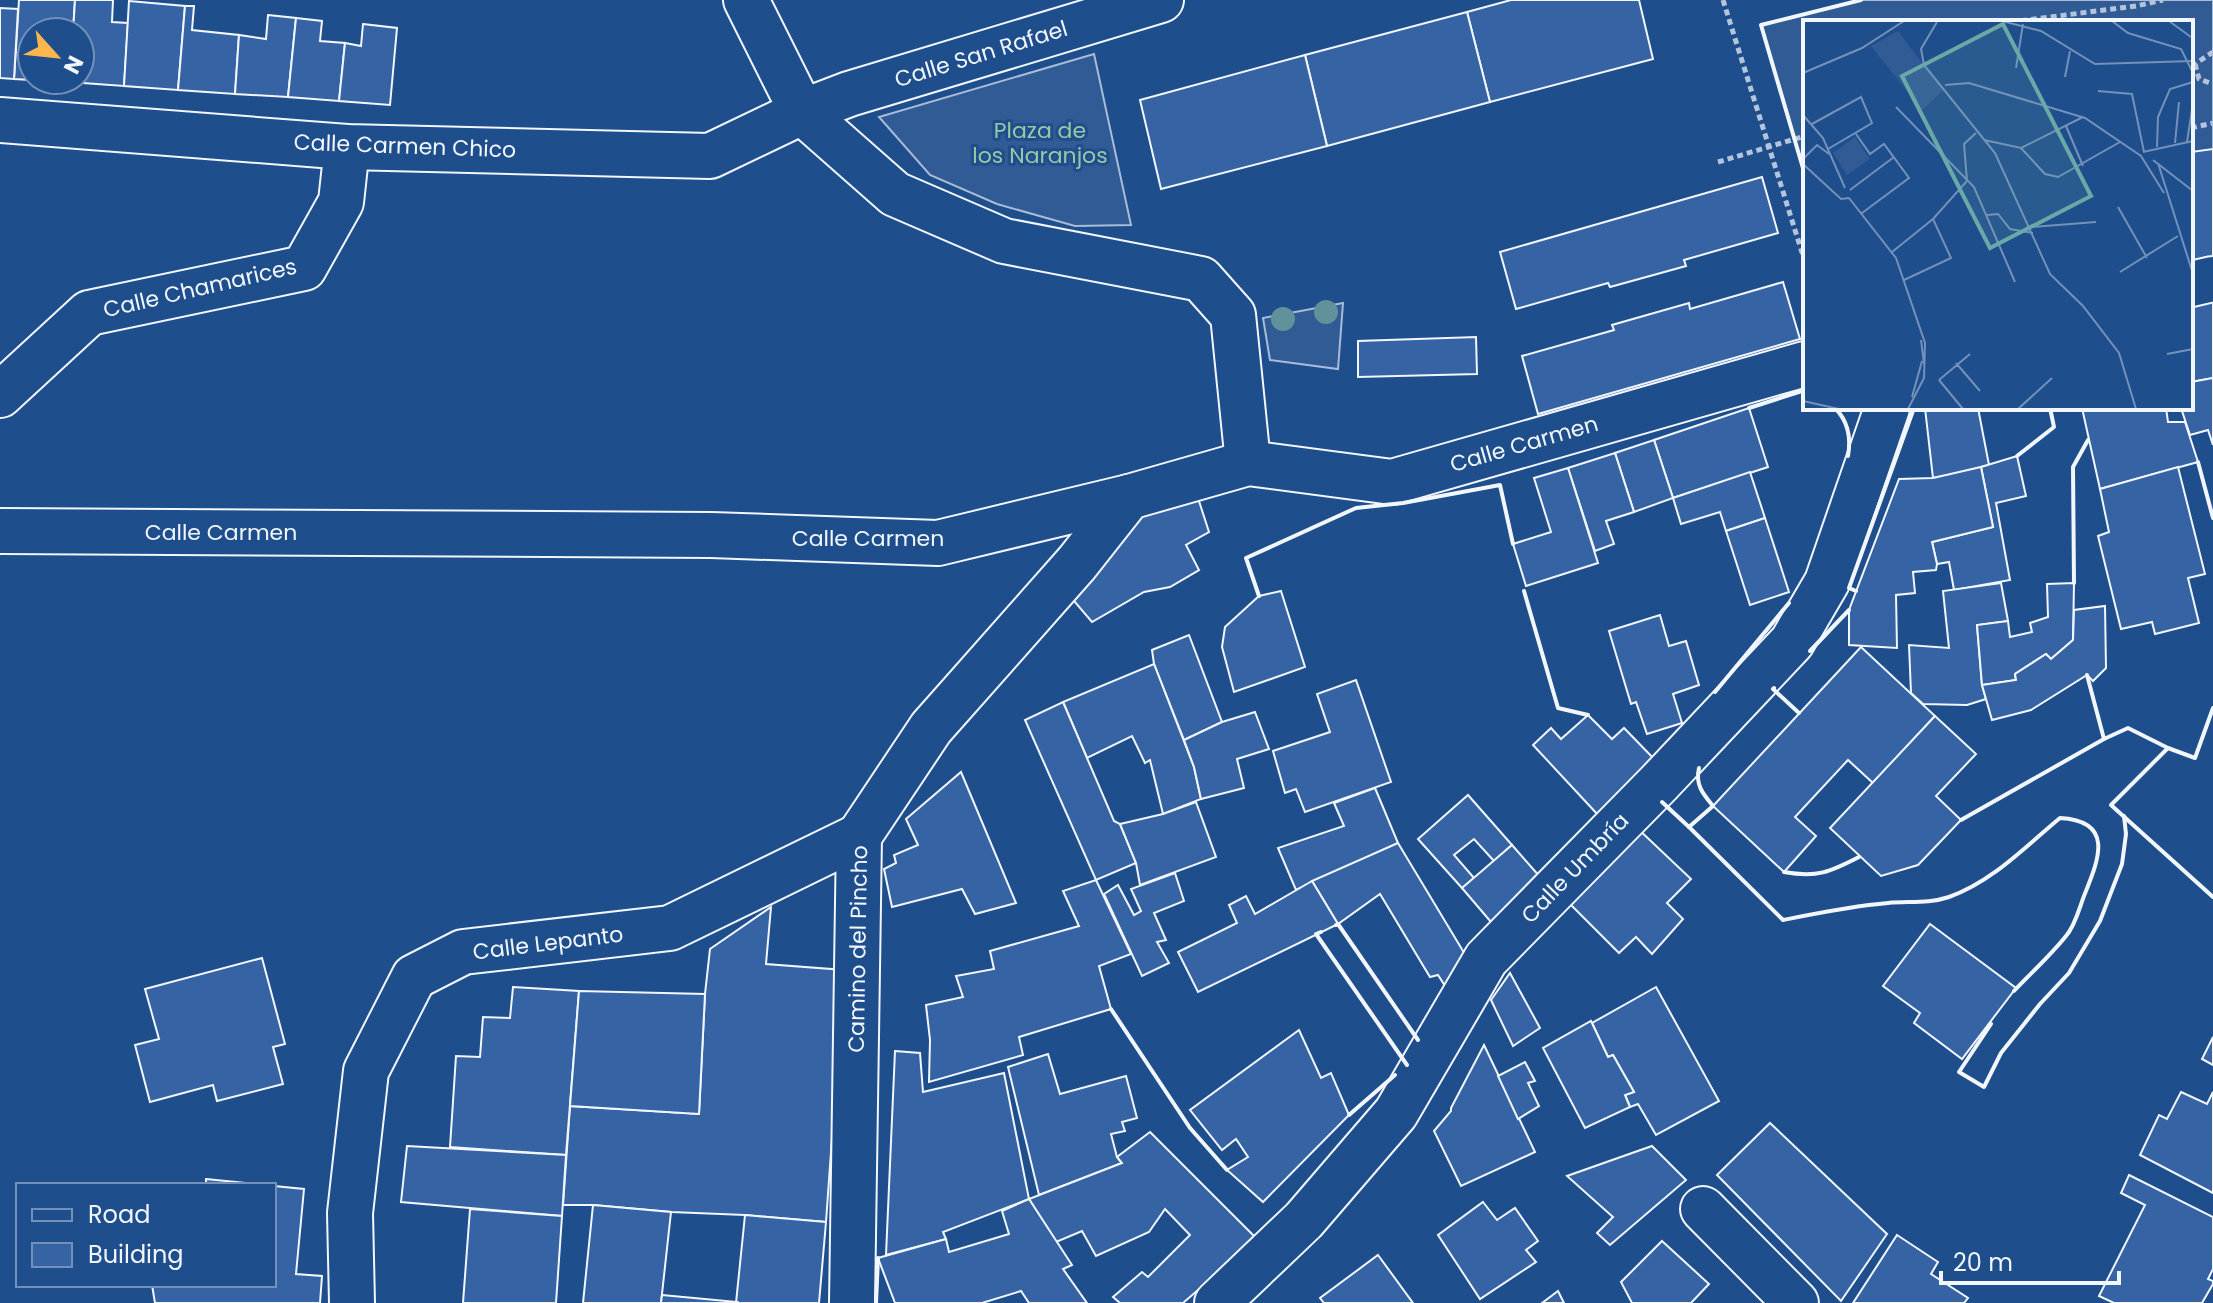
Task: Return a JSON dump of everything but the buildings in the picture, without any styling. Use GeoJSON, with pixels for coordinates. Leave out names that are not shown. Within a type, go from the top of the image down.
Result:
{"type":"FeatureCollection","features":[{"type":"Feature","properties":{"kind":"street","name":"Calle San Rafael"},"geometry":{"type":"LineString","coordinates":[[802,112],[849,94],[1161,0]]}},
{"type":"Feature","properties":{"kind":"street"},"geometry":{"type":"LineString","coordinates":[[748,5],[802,112],[895,194],[1004,241],[1201,279],[1233,315],[1248,463]]}},
{"type":"Feature","properties":{"kind":"street","name":"Calle Carmen Chico"},"geometry":{"type":"LineString","coordinates":[[0,120],[347,147],[710,156],[802,112]]}},
{"type":"Feature","properties":{"kind":"street","name":"Calle Chamarices"},"geometry":{"type":"LineString","coordinates":[[0,395],[89,313],[304,268],[341,202],[347,147]]}},
{"type":"Feature","properties":{"kind":"street"},"geometry":{"type":"LineString","coordinates":[[2193,284],[2213,279]]}},
{"type":"Feature","properties":{"kind":"street","name":"Calle Carmen"},"geometry":{"type":"LineString","coordinates":[[0,531],[695,535],[938,543],[1129,497],[1248,463],[1392,482],[1803,365]]}},
{"type":"Feature","properties":{"kind":"street","name":"Calle Umbría"},"geometry":{"type":"LineString","coordinates":[[1217,1303],[1304,1220],[1396,1113],[1486,959],[1792,642],[1827,582],[1886,410]]}},
{"type":"Feature","properties":{"kind":"street","name":"Camino del Pincho"},"geometry":{"type":"LineString","coordinates":[[852,1303],[859,836],[931,728],[1077,563],[1129,497]]}},
{"type":"Feature","properties":{"kind":"street","name":"Calle Lepanto"},"geometry":{"type":"LineString","coordinates":[[352,1303],[350,1213],[366,1071],[414,977],[463,952],[670,928],[859,836]]}},
{"type":"Feature","properties":{"kind":"street"},"geometry":{"type":"LineString","coordinates":[[1703,1209],[1796,1303]]}},
{"type":"Feature","properties":{"kind":"path"},"geometry":{"type":"LineString","coordinates":[[1723,0],[1803,256]]}},
{"type":"Feature","properties":{"kind":"path"},"geometry":{"type":"LineString","coordinates":[[2027,20],[2163,0]]}},
{"type":"Feature","properties":{"kind":"path"},"geometry":{"type":"LineString","coordinates":[[2213,52],[2193,64],[2199,79],[2213,84]]}},
{"type":"Feature","properties":{"kind":"path"},"geometry":{"type":"LineString","coordinates":[[2193,128],[2213,123]]}},
{"type":"Feature","properties":{"kind":"path"},"geometry":{"type":"LineString","coordinates":[[1718,162],[1803,137]]}},
{"type":"Feature","properties":{"kind":"shaded area"},"geometry":{"type":"Polygon","coordinates":[[[1861,0],[2213,0],[2213,273],[2193,277],[2193,20],[1803,20],[1803,168],[1761,25],[1861,0]]]}},
{"type":"Feature","properties":{"kind":"shaded area","name":"Plaza de los Naranjos"},"geometry":{"type":"Polygon","coordinates":[[[1094,54],[1131,225],[1075,226],[997,204],[930,175],[879,117],[1094,54]]]}},
{"type":"Feature","properties":{"kind":"shaded area"},"geometry":{"type":"Polygon","coordinates":[[[1343,303],[1338,369],[1270,360],[1263,318],[1343,303]]]}},
{"type":"Feature","properties":{"kind":"wall"},"geometry":{"type":"LineString","coordinates":[[1803,168],[1761,25],[1861,0]]}},
{"type":"Feature","properties":{"kind":"wall"},"geometry":{"type":"LineString","coordinates":[[1749,408],[1803,391]]}},
{"type":"Feature","properties":{"kind":"wall"},"geometry":{"type":"LineString","coordinates":[[1836,410],[1848,430],[1848,456]]}},
{"type":"Feature","properties":{"kind":"wall"},"geometry":{"type":"LineString","coordinates":[[1856,591],[1849,588],[1913,410]]}},
{"type":"Feature","properties":{"kind":"wall"},"geometry":{"type":"LineString","coordinates":[[2017,456],[2054,427],[2050,410]]}},
{"type":"Feature","properties":{"kind":"wall"},"geometry":{"type":"LineString","coordinates":[[2074,583],[2073,467],[2088,440]]}},
{"type":"Feature","properties":{"kind":"wall"},"geometry":{"type":"LineString","coordinates":[[2198,462],[2213,518]]}},
{"type":"Feature","properties":{"kind":"wall"},"geometry":{"type":"LineString","coordinates":[[1259,596],[1246,558],[1356,508],[1403,503],[1500,485],[1513,544]]}},
{"type":"Feature","properties":{"kind":"wall"},"geometry":{"type":"LineString","coordinates":[[1524,591],[1558,708],[1588,715]]}},
{"type":"Feature","properties":{"kind":"wall"},"geometry":{"type":"LineString","coordinates":[[1715,692],[1789,603]]}},
{"type":"Feature","properties":{"kind":"wall"},"geometry":{"type":"LineString","coordinates":[[1810,651],[1849,610]]}},
{"type":"Feature","properties":{"kind":"wall"},"geometry":{"type":"LineString","coordinates":[[2087,675],[2104,739],[2128,728],[2168,748]]}},
{"type":"Feature","properties":{"kind":"wall"},"geometry":{"type":"LineString","coordinates":[[1774,688],[1799,713]]}},
{"type":"Feature","properties":{"kind":"wall"},"geometry":{"type":"LineString","coordinates":[[2213,708],[2195,758],[2168,748],[2111,805],[2213,897]]}},
{"type":"Feature","properties":{"kind":"wall"},"geometry":{"type":"LineString","coordinates":[[1961,820],[2104,739]]}},
{"type":"Feature","properties":{"kind":"wall"},"geometry":{"type":"LineString","coordinates":[[1662,802],[1689,827],[1713,806],[1699,784],[1699,768]]}},
{"type":"Feature","properties":{"kind":"wall"},"geometry":{"type":"LineString","coordinates":[[1991,1024],[1959,1072],[1984,1087],[2001,1053],[2069,973],[2100,921],[2122,864],[2126,834],[2124,816]]}},
{"type":"Feature","properties":{"kind":"wall"},"geometry":{"type":"LineString","coordinates":[[1689,827],[1783,920],[1861,906],[1949,897],[1994,873],[2060,818],[2078,821],[2096,835],[2098,845],[2094,869],[2069,932],[2014,991]]}},
{"type":"Feature","properties":{"kind":"wall"},"geometry":{"type":"LineString","coordinates":[[1784,872],[1823,872],[1859,857]]}},
{"type":"Feature","properties":{"kind":"wall"},"geometry":{"type":"LineString","coordinates":[[1336,925],[1418,1040]]}},
{"type":"Feature","properties":{"kind":"wall"},"geometry":{"type":"LineString","coordinates":[[1321,932],[1316,934],[1407,1065]]}},
{"type":"Feature","properties":{"kind":"wall"},"geometry":{"type":"LineString","coordinates":[[1111,1009],[1190,1128],[1227,1170]]}},
{"type":"Feature","properties":{"kind":"wall"},"geometry":{"type":"LineString","coordinates":[[1349,1115],[1395,1075]]}},
{"type":"Feature","properties":{"kind":"wall"},"geometry":{"type":"LineString","coordinates":[[876,1303],[878,1258]]}}]}
